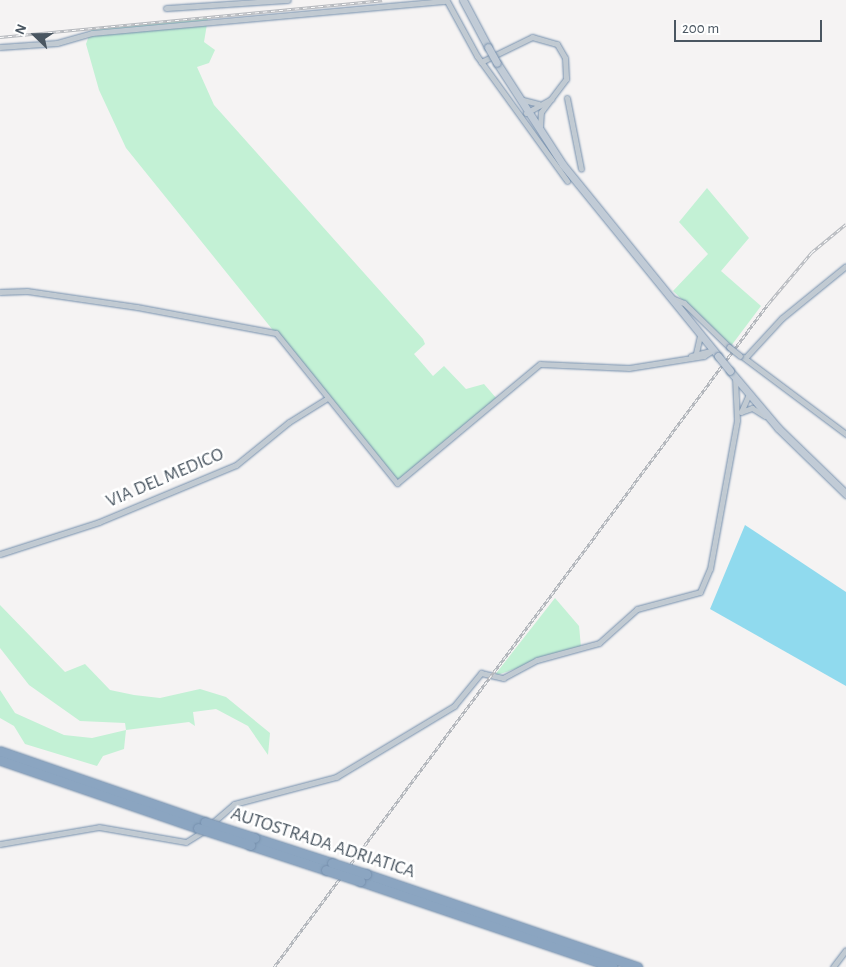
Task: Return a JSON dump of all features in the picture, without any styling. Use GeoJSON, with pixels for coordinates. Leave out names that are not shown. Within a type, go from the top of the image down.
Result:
{"type":"FeatureCollection","features":[{"type":"Feature","properties":{"kind":"highway","name":"AUTOSTRADA ADRIATICA"},"geometry":{"type":"LineString","coordinates":[[0,751],[202,825]]}},
{"type":"Feature","properties":{"kind":"highway","name":"AUTOSTRADA ADRIATICA"},"geometry":{"type":"LineString","coordinates":[[0,760],[363,877],[611,963],[636,967]]}},
{"type":"Feature","properties":{"kind":"main road"},"geometry":{"type":"LineString","coordinates":[[463,2],[526,113],[549,146],[749,394],[771,419],[846,494]]}},
{"type":"Feature","properties":{"kind":"street"},"geometry":{"type":"LineString","coordinates":[[166,8],[288,0]]}},
{"type":"Feature","properties":{"kind":"street"},"geometry":{"type":"LineString","coordinates":[[0,47],[57,42],[92,33],[443,0],[481,62],[567,181]]}},
{"type":"Feature","properties":{"kind":"street"},"geometry":{"type":"LineString","coordinates":[[481,62],[526,39],[548,39],[560,47],[566,63],[566,79],[556,96],[546,106],[539,122],[549,146]]}},
{"type":"Feature","properties":{"kind":"street"},"geometry":{"type":"LineString","coordinates":[[503,73],[524,100],[539,104]]}},
{"type":"Feature","properties":{"kind":"street"},"geometry":{"type":"LineString","coordinates":[[526,113],[556,96]]}},
{"type":"Feature","properties":{"kind":"street"},"geometry":{"type":"LineString","coordinates":[[568,98],[581,169]]}},
{"type":"Feature","properties":{"kind":"street"},"geometry":{"type":"LineString","coordinates":[[526,113],[546,106]]}},
{"type":"Feature","properties":{"kind":"street"},"geometry":{"type":"LineString","coordinates":[[743,356],[782,318],[846,266]]}},
{"type":"Feature","properties":{"kind":"street"},"geometry":{"type":"LineString","coordinates":[[0,292],[27,291],[276,333],[389,478],[399,483],[540,364],[629,368],[716,353]]}},
{"type":"Feature","properties":{"kind":"street"},"geometry":{"type":"LineString","coordinates":[[672,298],[684,303],[729,347],[846,434]]}},
{"type":"Feature","properties":{"kind":"street"},"geometry":{"type":"LineString","coordinates":[[691,356],[700,345],[700,333]]}},
{"type":"Feature","properties":{"kind":"street"},"geometry":{"type":"LineString","coordinates":[[733,373],[740,409]]}},
{"type":"Feature","properties":{"kind":"street"},"geometry":{"type":"LineString","coordinates":[[0,844],[99,827],[190,841],[234,804],[336,776],[454,706],[481,673],[503,678],[537,660],[599,643],[643,606],[700,592],[710,570],[737,420],[740,409],[749,394]]}},
{"type":"Feature","properties":{"kind":"street","name":"VIA DEL MEDICO"},"geometry":{"type":"LineString","coordinates":[[0,554],[99,522],[224,471],[326,399]]}},
{"type":"Feature","properties":{"kind":"street"},"geometry":{"type":"LineString","coordinates":[[740,409],[752,408],[771,419]]}},
{"type":"Feature","properties":{"kind":"street"},"geometry":{"type":"LineString","coordinates":[[833,967],[846,950]]}},
{"type":"Feature","properties":{"kind":"green space"},"geometry":{"type":"Polygon","coordinates":[[[208,18],[204,42],[215,50],[209,63],[197,67],[214,105],[423,339],[425,344],[414,354],[433,376],[444,366],[466,389],[484,384],[497,399],[403,480],[393,479],[126,148],[99,90],[86,44],[91,30],[208,18]]]}},
{"type":"Feature","properties":{"kind":"green space"},"geometry":{"type":"Polygon","coordinates":[[[707,188],[749,238],[721,271],[761,306],[731,346],[673,291],[708,254],[679,222],[707,188]]]}},
{"type":"Feature","properties":{"kind":"green space"},"geometry":{"type":"Polygon","coordinates":[[[555,598],[579,626],[581,647],[494,676],[555,598]]]}},
{"type":"Feature","properties":{"kind":"green space"},"geometry":{"type":"Polygon","coordinates":[[[0,605],[65,672],[85,664],[110,690],[134,695],[160,698],[200,689],[226,697],[270,733],[268,755],[248,726],[216,709],[193,712],[195,726],[189,722],[126,730],[125,723],[80,721],[29,685],[0,648],[0,605]]]}},
{"type":"Feature","properties":{"kind":"green space"},"geometry":{"type":"Polygon","coordinates":[[[0,690],[15,713],[64,735],[92,738],[126,730],[124,749],[103,756],[97,766],[25,744],[14,726],[0,718],[0,690]]]}},
{"type":"Feature","properties":{"kind":"water"},"geometry":{"type":"Polygon","coordinates":[[[745,525],[846,592],[846,686],[710,609],[745,525]]]}},
{"type":"Feature","properties":{"kind":"railway"},"geometry":{"type":"LineString","coordinates":[[0,37],[382,0]]}},
{"type":"Feature","properties":{"kind":"railway"},"geometry":{"type":"LineString","coordinates":[[274,967],[768,304],[812,252],[846,224]]}}]}
